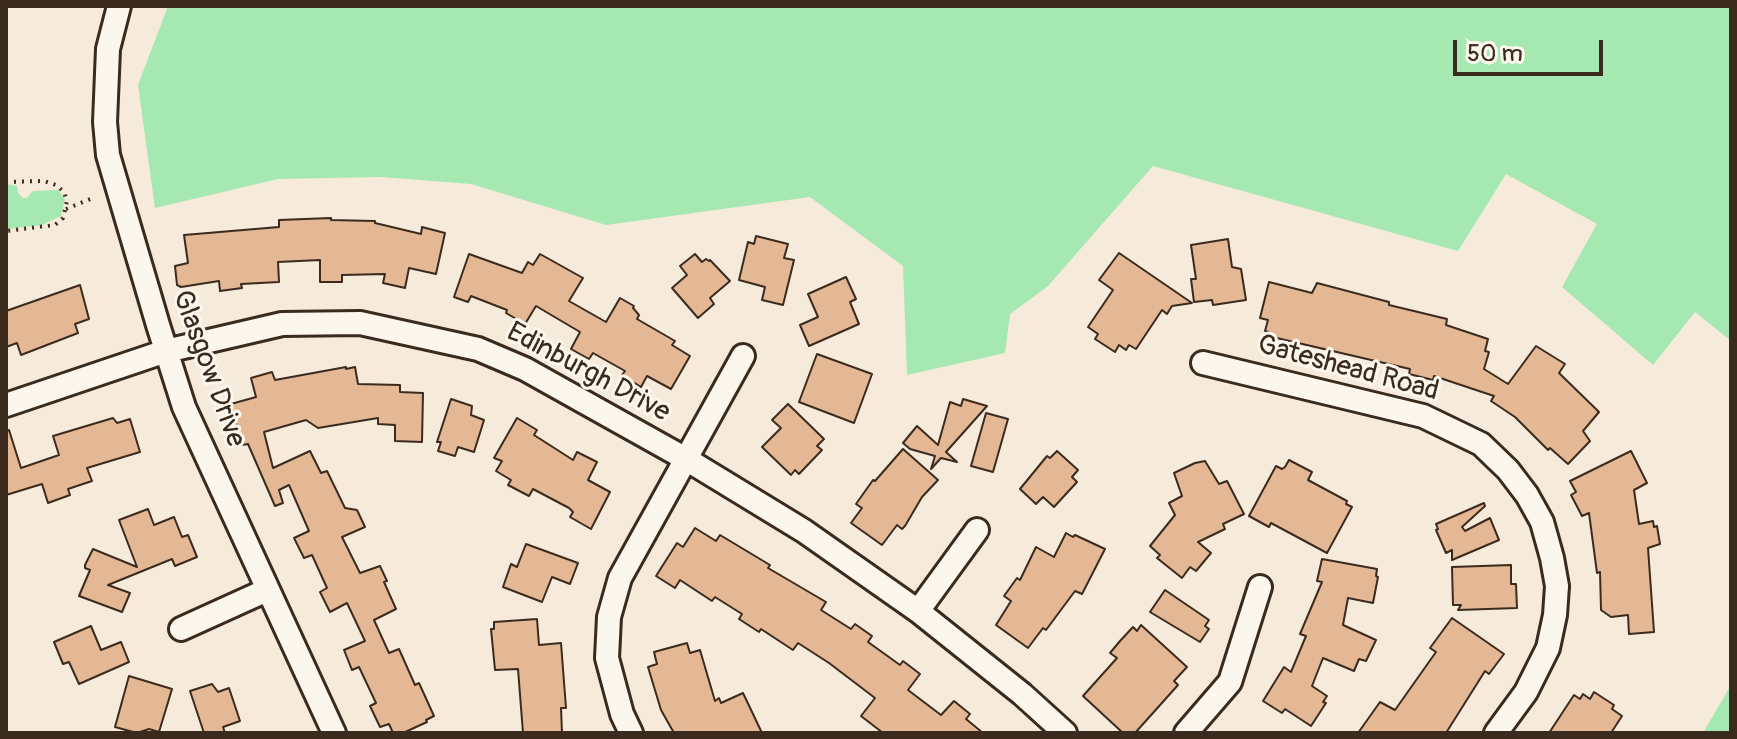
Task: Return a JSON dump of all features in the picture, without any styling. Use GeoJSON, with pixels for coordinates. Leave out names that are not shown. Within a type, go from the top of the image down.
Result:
{"type":"FeatureCollection","features":[{"type":"Feature","properties":{"kind":"street","name":"Glasgow Drive"},"geometry":{"type":"LineString","coordinates":[[119,6],[108,49],[105,122],[108,155],[184,407],[334,733]]}},
{"type":"Feature","properties":{"kind":"street","name":"Edinburgh Drive"},"geometry":{"type":"LineString","coordinates":[[6,405],[166,351],[282,324],[360,323],[478,349],[525,369],[686,459],[804,531],[918,611],[1022,694],[1065,733]]}},
{"type":"Feature","properties":{"kind":"street"},"geometry":{"type":"LineString","coordinates":[[631,733],[622,714],[607,658],[609,617],[620,578],[743,356]]}},
{"type":"Feature","properties":{"kind":"street","name":"Gateshead Road"},"geometry":{"type":"LineString","coordinates":[[1203,363],[1423,416],[1481,444],[1508,470],[1542,522],[1557,586],[1548,648],[1526,692],[1496,733]]}},
{"type":"Feature","properties":{"kind":"street"},"geometry":{"type":"LineString","coordinates":[[918,611],[977,530]]}},
{"type":"Feature","properties":{"kind":"street"},"geometry":{"type":"LineString","coordinates":[[1186,733],[1230,682],[1260,587]]}},
{"type":"Feature","properties":{"kind":"street"},"geometry":{"type":"LineString","coordinates":[[181,629],[267,590]]}},
{"type":"Feature","properties":{"kind":"path"},"geometry":{"type":"LineString","coordinates":[[6,182],[44,181],[56,185],[64,192],[66,209],[63,218],[55,225],[6,231]]}},
{"type":"Feature","properties":{"kind":"path"},"geometry":{"type":"LineString","coordinates":[[66,209],[93,198]]}},
{"type":"Feature","properties":{"kind":"green space"},"geometry":{"type":"Polygon","coordinates":[[[168,6],[1731,6],[1731,341],[1695,312],[1653,365],[1562,287],[1597,224],[1506,174],[1458,251],[1153,166],[1048,286],[1010,314],[1005,353],[907,375],[903,266],[810,197],[606,225],[471,184],[381,177],[278,179],[155,208],[138,85],[168,6]]]}},
{"type":"Feature","properties":{"kind":"green space"},"geometry":{"type":"Polygon","coordinates":[[[6,184],[17,186],[23,198],[33,191],[58,190],[65,199],[61,216],[42,225],[6,229],[6,184]]]}},
{"type":"Feature","properties":{"kind":"green space"},"geometry":{"type":"Polygon","coordinates":[[[1731,685],[1731,733],[1703,733],[1731,685]]]}},
{"type":"Feature","properties":{"kind":"building"},"geometry":{"type":"Polygon","coordinates":[[[331,218],[375,221],[421,234],[422,227],[445,233],[436,274],[409,268],[405,288],[383,283],[385,274],[342,275],[342,282],[320,282],[320,260],[278,262],[279,282],[241,284],[242,288],[220,291],[219,281],[177,285],[175,266],[188,263],[184,235],[279,227],[279,220],[331,218]]]}},
{"type":"Feature","properties":{"kind":"building"},"geometry":{"type":"Polygon","coordinates":[[[756,236],[788,244],[784,258],[794,260],[783,305],[762,300],[765,287],[739,280],[748,242],[754,244],[756,236]]]}},
{"type":"Feature","properties":{"kind":"building"},"geometry":{"type":"Polygon","coordinates":[[[1228,239],[1232,267],[1241,269],[1246,300],[1213,305],[1212,300],[1194,302],[1191,279],[1196,279],[1191,245],[1228,239]]]}},
{"type":"Feature","properties":{"kind":"building"},"geometry":{"type":"Polygon","coordinates":[[[1119,253],[1192,303],[1172,306],[1167,314],[1162,310],[1136,349],[1129,345],[1126,350],[1119,345],[1115,352],[1095,339],[1098,334],[1088,327],[1113,290],[1099,280],[1119,253]]]}},
{"type":"Feature","properties":{"kind":"building"},"geometry":{"type":"Polygon","coordinates":[[[469,254],[522,273],[528,262],[533,265],[540,254],[583,278],[569,301],[606,322],[620,298],[634,306],[639,315],[637,319],[675,341],[672,345],[690,356],[671,389],[647,376],[641,387],[622,375],[625,371],[593,353],[589,359],[571,349],[580,332],[536,306],[525,324],[506,313],[507,310],[471,296],[468,302],[454,297],[469,254]]]}},
{"type":"Feature","properties":{"kind":"building"},"geometry":{"type":"Polygon","coordinates":[[[695,254],[702,262],[710,260],[730,281],[710,298],[714,304],[698,318],[672,288],[687,275],[680,266],[695,254]]]}},
{"type":"Feature","properties":{"kind":"building"},"geometry":{"type":"Polygon","coordinates":[[[846,277],[856,299],[850,302],[859,324],[809,346],[800,325],[818,317],[808,294],[846,277]]]}},
{"type":"Feature","properties":{"kind":"building"},"geometry":{"type":"Polygon","coordinates":[[[1269,282],[1312,293],[1317,283],[1447,319],[1446,325],[1488,339],[1485,351],[1489,352],[1484,369],[1508,384],[1536,346],[1565,364],[1559,373],[1599,412],[1583,431],[1590,441],[1568,464],[1550,448],[1548,450],[1515,417],[1491,401],[1494,396],[1434,376],[1433,380],[1409,374],[1410,369],[1268,336],[1269,332],[1265,331],[1268,320],[1260,318],[1269,282]]]}},
{"type":"Feature","properties":{"kind":"building"},"geometry":{"type":"Polygon","coordinates":[[[80,285],[89,319],[75,324],[78,333],[21,355],[17,343],[6,347],[6,311],[80,285]]]}},
{"type":"Feature","properties":{"kind":"building"},"geometry":{"type":"Polygon","coordinates":[[[817,354],[872,374],[854,423],[799,402],[817,354]]]}},
{"type":"Feature","properties":{"kind":"building"},"geometry":{"type":"Polygon","coordinates":[[[355,367],[358,384],[400,385],[400,392],[423,393],[422,442],[395,441],[395,425],[378,424],[378,418],[318,428],[306,420],[264,432],[273,468],[310,451],[321,473],[327,471],[345,508],[357,510],[365,527],[342,537],[360,573],[380,566],[396,609],[374,620],[389,653],[399,649],[415,685],[419,683],[434,716],[403,733],[393,733],[389,724],[380,727],[370,706],[376,703],[359,667],[352,670],[344,650],[365,641],[347,603],[330,612],[320,592],[327,588],[312,555],[304,558],[294,538],[309,531],[289,485],[279,490],[283,503],[275,506],[248,444],[242,445],[231,404],[256,397],[251,378],[272,372],[275,380],[355,367]]]}},
{"type":"Feature","properties":{"kind":"building"},"geometry":{"type":"Polygon","coordinates":[[[451,399],[472,406],[471,415],[484,420],[474,452],[458,447],[455,456],[438,451],[441,442],[437,442],[451,399]]]}},
{"type":"Feature","properties":{"kind":"building"},"geometry":{"type":"Polygon","coordinates":[[[963,399],[987,406],[946,452],[957,462],[941,458],[931,469],[935,456],[910,449],[903,443],[917,426],[938,445],[950,402],[961,406],[963,399]]]}},
{"type":"Feature","properties":{"kind":"building"},"geometry":{"type":"Polygon","coordinates":[[[788,404],[824,439],[817,446],[822,450],[799,474],[795,470],[791,475],[762,447],[781,428],[772,420],[788,404]]]}},
{"type":"Feature","properties":{"kind":"building"},"geometry":{"type":"Polygon","coordinates":[[[986,413],[1008,419],[993,472],[971,466],[986,413]]]}},
{"type":"Feature","properties":{"kind":"building"},"geometry":{"type":"Polygon","coordinates":[[[113,418],[117,423],[130,419],[140,452],[87,468],[92,481],[68,489],[70,495],[48,503],[42,484],[6,495],[6,431],[9,430],[21,468],[59,455],[53,436],[113,418]]]}},
{"type":"Feature","properties":{"kind":"building"},"geometry":{"type":"Polygon","coordinates":[[[517,418],[537,430],[534,435],[573,460],[577,452],[597,462],[588,480],[610,492],[591,529],[570,517],[573,512],[569,508],[533,489],[529,496],[508,485],[511,480],[496,471],[502,461],[494,458],[517,418]]]}},
{"type":"Feature","properties":{"kind":"building"},"geometry":{"type":"Polygon","coordinates":[[[903,449],[938,480],[922,497],[905,526],[902,529],[897,525],[882,545],[851,523],[862,508],[856,504],[873,480],[903,449]]]}},
{"type":"Feature","properties":{"kind":"building"},"geometry":{"type":"Polygon","coordinates":[[[1057,451],[1078,470],[1072,477],[1077,482],[1054,507],[1043,497],[1036,504],[1020,489],[1047,456],[1050,458],[1057,451]]]}},
{"type":"Feature","properties":{"kind":"building"},"geometry":{"type":"Polygon","coordinates":[[[1631,451],[1647,483],[1634,490],[1639,524],[1653,521],[1660,544],[1648,548],[1654,632],[1629,634],[1628,615],[1611,617],[1601,610],[1600,572],[1597,573],[1589,513],[1582,516],[1571,495],[1576,492],[1570,481],[1631,451]]]}},
{"type":"Feature","properties":{"kind":"building"},"geometry":{"type":"Polygon","coordinates":[[[1289,460],[1312,472],[1308,480],[1347,501],[1346,504],[1352,507],[1327,553],[1271,523],[1269,527],[1249,516],[1276,466],[1282,469],[1289,460]]]}},
{"type":"Feature","properties":{"kind":"building"},"geometry":{"type":"Polygon","coordinates":[[[1205,461],[1219,484],[1227,481],[1244,514],[1223,524],[1225,529],[1198,542],[1211,553],[1196,571],[1190,567],[1182,578],[1157,558],[1160,555],[1150,546],[1175,515],[1169,503],[1182,496],[1174,473],[1205,461]]]}},
{"type":"Feature","properties":{"kind":"building"},"geometry":{"type":"Polygon","coordinates":[[[1484,503],[1485,506],[1462,527],[1465,531],[1490,518],[1499,540],[1452,560],[1452,550],[1446,553],[1436,524],[1484,503]]]}},
{"type":"Feature","properties":{"kind":"building"},"geometry":{"type":"Polygon","coordinates":[[[148,509],[154,525],[174,517],[182,537],[188,535],[197,557],[175,566],[172,559],[108,585],[130,593],[122,612],[79,596],[90,570],[85,565],[93,549],[137,567],[119,520],[148,509]]]}},
{"type":"Feature","properties":{"kind":"building"},"geometry":{"type":"Polygon","coordinates":[[[695,528],[716,541],[720,535],[826,602],[821,610],[851,629],[855,624],[872,636],[868,642],[900,665],[903,661],[920,674],[908,690],[941,715],[954,701],[970,714],[966,719],[983,733],[883,733],[861,716],[875,698],[829,663],[798,643],[793,650],[761,629],[759,632],[739,619],[742,614],[715,597],[712,601],[680,580],[675,588],[656,576],[677,543],[683,547],[695,528]]]}},
{"type":"Feature","properties":{"kind":"building"},"geometry":{"type":"Polygon","coordinates":[[[1066,533],[1105,549],[1082,594],[1075,591],[1046,630],[1043,628],[1028,648],[996,625],[1011,601],[1004,596],[1017,578],[1020,580],[1036,547],[1054,557],[1066,533]]]}},
{"type":"Feature","properties":{"kind":"building"},"geometry":{"type":"Polygon","coordinates":[[[526,544],[578,563],[570,584],[552,577],[542,602],[503,587],[511,564],[517,567],[526,544]]]}},
{"type":"Feature","properties":{"kind":"building"},"geometry":{"type":"Polygon","coordinates":[[[1322,559],[1377,569],[1373,603],[1348,598],[1343,625],[1376,640],[1366,661],[1359,659],[1354,671],[1323,658],[1312,686],[1327,696],[1323,702],[1326,703],[1311,726],[1285,709],[1282,713],[1263,701],[1284,667],[1291,672],[1306,636],[1300,634],[1322,582],[1317,581],[1322,559]]]}},
{"type":"Feature","properties":{"kind":"building"},"geometry":{"type":"Polygon","coordinates":[[[1511,565],[1511,584],[1516,584],[1517,608],[1458,610],[1461,605],[1453,605],[1452,567],[1511,565]]]}},
{"type":"Feature","properties":{"kind":"building"},"geometry":{"type":"Polygon","coordinates":[[[1165,590],[1209,620],[1205,626],[1209,629],[1200,642],[1150,612],[1165,590]]]}},
{"type":"Feature","properties":{"kind":"building"},"geometry":{"type":"Polygon","coordinates":[[[1452,618],[1504,654],[1489,674],[1485,671],[1446,733],[1358,733],[1380,702],[1395,710],[1436,652],[1430,648],[1452,618]]]}},
{"type":"Feature","properties":{"kind":"building"},"geometry":{"type":"Polygon","coordinates":[[[537,619],[539,645],[561,643],[566,708],[561,708],[562,733],[523,733],[518,669],[495,670],[491,629],[494,629],[494,622],[537,619]]]}},
{"type":"Feature","properties":{"kind":"building"},"geometry":{"type":"Polygon","coordinates":[[[1141,625],[1187,667],[1174,681],[1178,685],[1135,733],[1123,733],[1083,696],[1117,658],[1110,653],[1133,627],[1137,631],[1141,625]]]}},
{"type":"Feature","properties":{"kind":"building"},"geometry":{"type":"Polygon","coordinates":[[[91,626],[101,650],[121,642],[129,662],[79,684],[69,662],[63,664],[54,642],[91,626]]]}},
{"type":"Feature","properties":{"kind":"building"},"geometry":{"type":"Polygon","coordinates":[[[687,643],[690,653],[700,650],[715,701],[719,698],[721,703],[743,693],[762,733],[674,733],[661,710],[648,667],[657,664],[654,652],[687,643]]]}},
{"type":"Feature","properties":{"kind":"building"},"geometry":{"type":"Polygon","coordinates":[[[129,676],[172,689],[159,732],[149,729],[137,733],[115,727],[129,676]]]}},
{"type":"Feature","properties":{"kind":"building"},"geometry":{"type":"Polygon","coordinates":[[[212,684],[218,692],[229,688],[240,721],[223,727],[225,733],[204,733],[190,691],[212,684]]]}},
{"type":"Feature","properties":{"kind":"building"},"geometry":{"type":"Polygon","coordinates":[[[1594,692],[1614,705],[1612,709],[1622,716],[1611,733],[1549,733],[1574,695],[1580,699],[1583,694],[1590,699],[1594,692]]]}}]}
